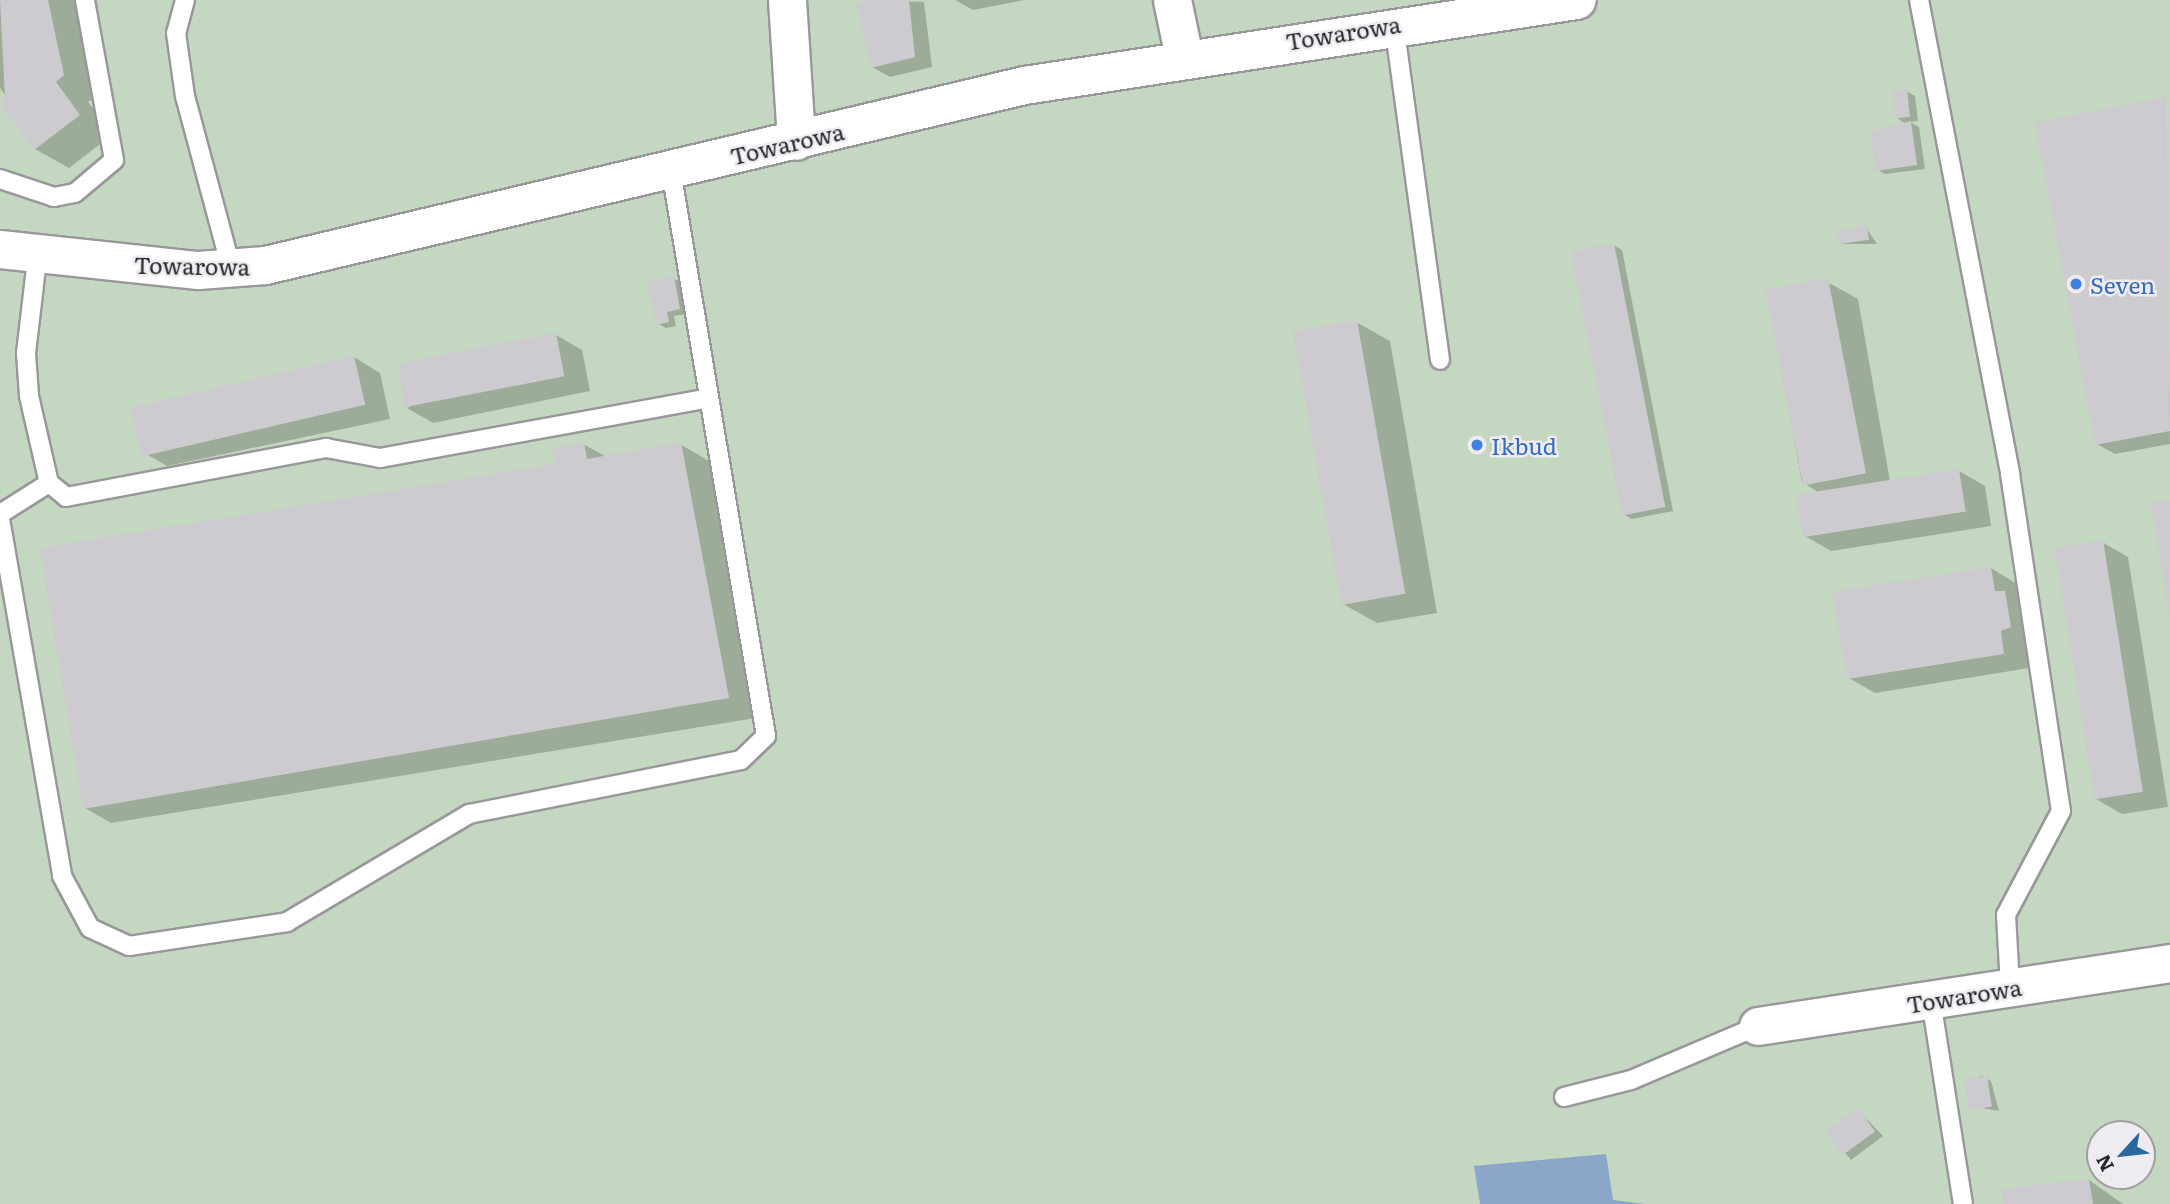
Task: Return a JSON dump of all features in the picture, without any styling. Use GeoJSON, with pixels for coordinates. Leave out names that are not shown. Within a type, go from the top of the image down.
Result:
{"type":"FeatureCollection","features":[{"type":"Feature","properties":{"kind":"street"},"geometry":{"type":"LineString","coordinates":[[787,0],[796,141]]}},
{"type":"Feature","properties":{"kind":"street"},"geometry":{"type":"LineString","coordinates":[[1172,0],[1184,57]]}},
{"type":"Feature","properties":{"kind":"street","name":"Towarowa"},"geometry":{"type":"LineString","coordinates":[[0,249],[38,251],[132,265],[231,268],[671,170],[1024,85],[1184,57],[1557,1]]}},
{"type":"Feature","properties":{"kind":"street","name":"Towarowa"},"geometry":{"type":"LineString","coordinates":[[1758,1026],[2170,963]]}},
{"type":"Feature","properties":{"kind":"lane"},"geometry":{"type":"LineString","coordinates":[[0,179],[54,197],[75,193],[114,160],[85,0]]}},
{"type":"Feature","properties":{"kind":"lane"},"geometry":{"type":"LineString","coordinates":[[185,0],[176,33],[185,96],[231,268]]}},
{"type":"Feature","properties":{"kind":"lane"},"geometry":{"type":"LineString","coordinates":[[1919,0],[2010,474],[2061,811],[2006,915],[2010,987]]}},
{"type":"Feature","properties":{"kind":"lane"},"geometry":{"type":"LineString","coordinates":[[1394,24],[1440,360]]}},
{"type":"Feature","properties":{"kind":"lane"},"geometry":{"type":"LineString","coordinates":[[49,484],[0,516],[62,876],[90,928],[129,946],[287,922],[469,814],[741,760],[765,736],[671,170]]}},
{"type":"Feature","properties":{"kind":"lane"},"geometry":{"type":"LineString","coordinates":[[38,251],[26,353],[49,484]]}},
{"type":"Feature","properties":{"kind":"lane"},"geometry":{"type":"LineString","coordinates":[[49,484],[74,496],[326,448],[380,458],[709,398]]}},
{"type":"Feature","properties":{"kind":"lane"},"geometry":{"type":"LineString","coordinates":[[1931,1000],[1963,1204]]}},
{"type":"Feature","properties":{"kind":"lane"},"geometry":{"type":"LineString","coordinates":[[1564,1097],[1631,1080],[1758,1026]]}},
{"type":"Feature","properties":{"kind":"green space"},"geometry":{"type":"Polygon","coordinates":[[[0,0],[2170,0],[2170,1204],[0,1204],[0,0]]]}},
{"type":"Feature","properties":{"kind":"water"},"geometry":{"type":"Polygon","coordinates":[[[1606,1154],[1613,1200],[1645,1204],[1480,1204],[1474,1166],[1606,1154]]]}},
{"type":"Feature","properties":{"kind":"building"},"geometry":{"type":"Polygon","coordinates":[[[0,0],[48,0],[64,75],[56,82],[80,115],[34,150],[0,104],[5,98],[0,0]]]}},
{"type":"Feature","properties":{"kind":"building"},"geometry":{"type":"Polygon","coordinates":[[[868,0],[909,0],[915,57],[871,68],[856,3],[868,0]]]}},
{"type":"Feature","properties":{"kind":"building"},"geometry":{"type":"Polygon","coordinates":[[[1907,89],[1910,117],[1895,118],[1892,91],[1907,89]]]}},
{"type":"Feature","properties":{"kind":"building"},"geometry":{"type":"Polygon","coordinates":[[[2166,97],[2170,431],[2095,445],[2035,123],[2166,97]]]}},
{"type":"Feature","properties":{"kind":"building"},"geometry":{"type":"Polygon","coordinates":[[[1911,121],[1917,165],[1875,171],[1871,131],[1911,121]]]}},
{"type":"Feature","properties":{"kind":"building"},"geometry":{"type":"Polygon","coordinates":[[[1867,226],[1869,240],[1838,244],[1836,230],[1867,226]]]}},
{"type":"Feature","properties":{"kind":"building"},"geometry":{"type":"Polygon","coordinates":[[[1614,243],[1665,507],[1622,515],[1571,251],[1614,243]]]}},
{"type":"Feature","properties":{"kind":"building"},"geometry":{"type":"Polygon","coordinates":[[[674,276],[680,309],[667,312],[669,322],[656,325],[647,282],[674,276]]]}},
{"type":"Feature","properties":{"kind":"building"},"geometry":{"type":"Polygon","coordinates":[[[1828,278],[1866,473],[1803,486],[1765,290],[1828,278]]]}},
{"type":"Feature","properties":{"kind":"building"},"geometry":{"type":"Polygon","coordinates":[[[1357,320],[1405,594],[1341,605],[1293,331],[1357,320]]]}},
{"type":"Feature","properties":{"kind":"building"},"geometry":{"type":"Polygon","coordinates":[[[556,333],[564,376],[405,407],[397,364],[556,333]]]}},
{"type":"Feature","properties":{"kind":"building"},"geometry":{"type":"Polygon","coordinates":[[[354,356],[365,405],[141,456],[130,408],[354,356]]]}},
{"type":"Feature","properties":{"kind":"building"},"geometry":{"type":"Polygon","coordinates":[[[584,442],[587,459],[681,442],[729,698],[83,809],[40,548],[555,464],[552,448],[584,442]]]}},
{"type":"Feature","properties":{"kind":"building"},"geometry":{"type":"Polygon","coordinates":[[[1959,469],[1966,511],[1803,537],[1796,495],[1959,469]]]}},
{"type":"Feature","properties":{"kind":"building"},"geometry":{"type":"Polygon","coordinates":[[[2170,500],[2170,615],[2169,615],[2151,503],[2170,500]]]}},
{"type":"Feature","properties":{"kind":"building"},"geometry":{"type":"Polygon","coordinates":[[[2103,540],[2143,792],[2094,800],[2055,548],[2103,540]]]}},
{"type":"Feature","properties":{"kind":"building"},"geometry":{"type":"Polygon","coordinates":[[[1991,567],[1995,591],[2005,591],[2011,627],[2001,631],[2004,654],[1847,679],[1832,592],[1991,567]]]}},
{"type":"Feature","properties":{"kind":"building"},"geometry":{"type":"Polygon","coordinates":[[[1987,1076],[1992,1107],[1969,1110],[1964,1080],[1987,1076]]]}},
{"type":"Feature","properties":{"kind":"building"},"geometry":{"type":"Polygon","coordinates":[[[1858,1108],[1875,1131],[1843,1155],[1826,1132],[1858,1108]]]}},
{"type":"Feature","properties":{"kind":"building"},"geometry":{"type":"Polygon","coordinates":[[[2086,1179],[2086,1190],[2091,1190],[2093,1204],[2003,1204],[2001,1189],[2086,1179]]]}},
{"type":"Feature","properties":{"kind":"place","name":"Seven"},"geometry":{"type":"Point","coordinates":[2076,284]}},
{"type":"Feature","properties":{"kind":"place","name":"Ikbud"},"geometry":{"type":"Point","coordinates":[1477,445]}}]}
